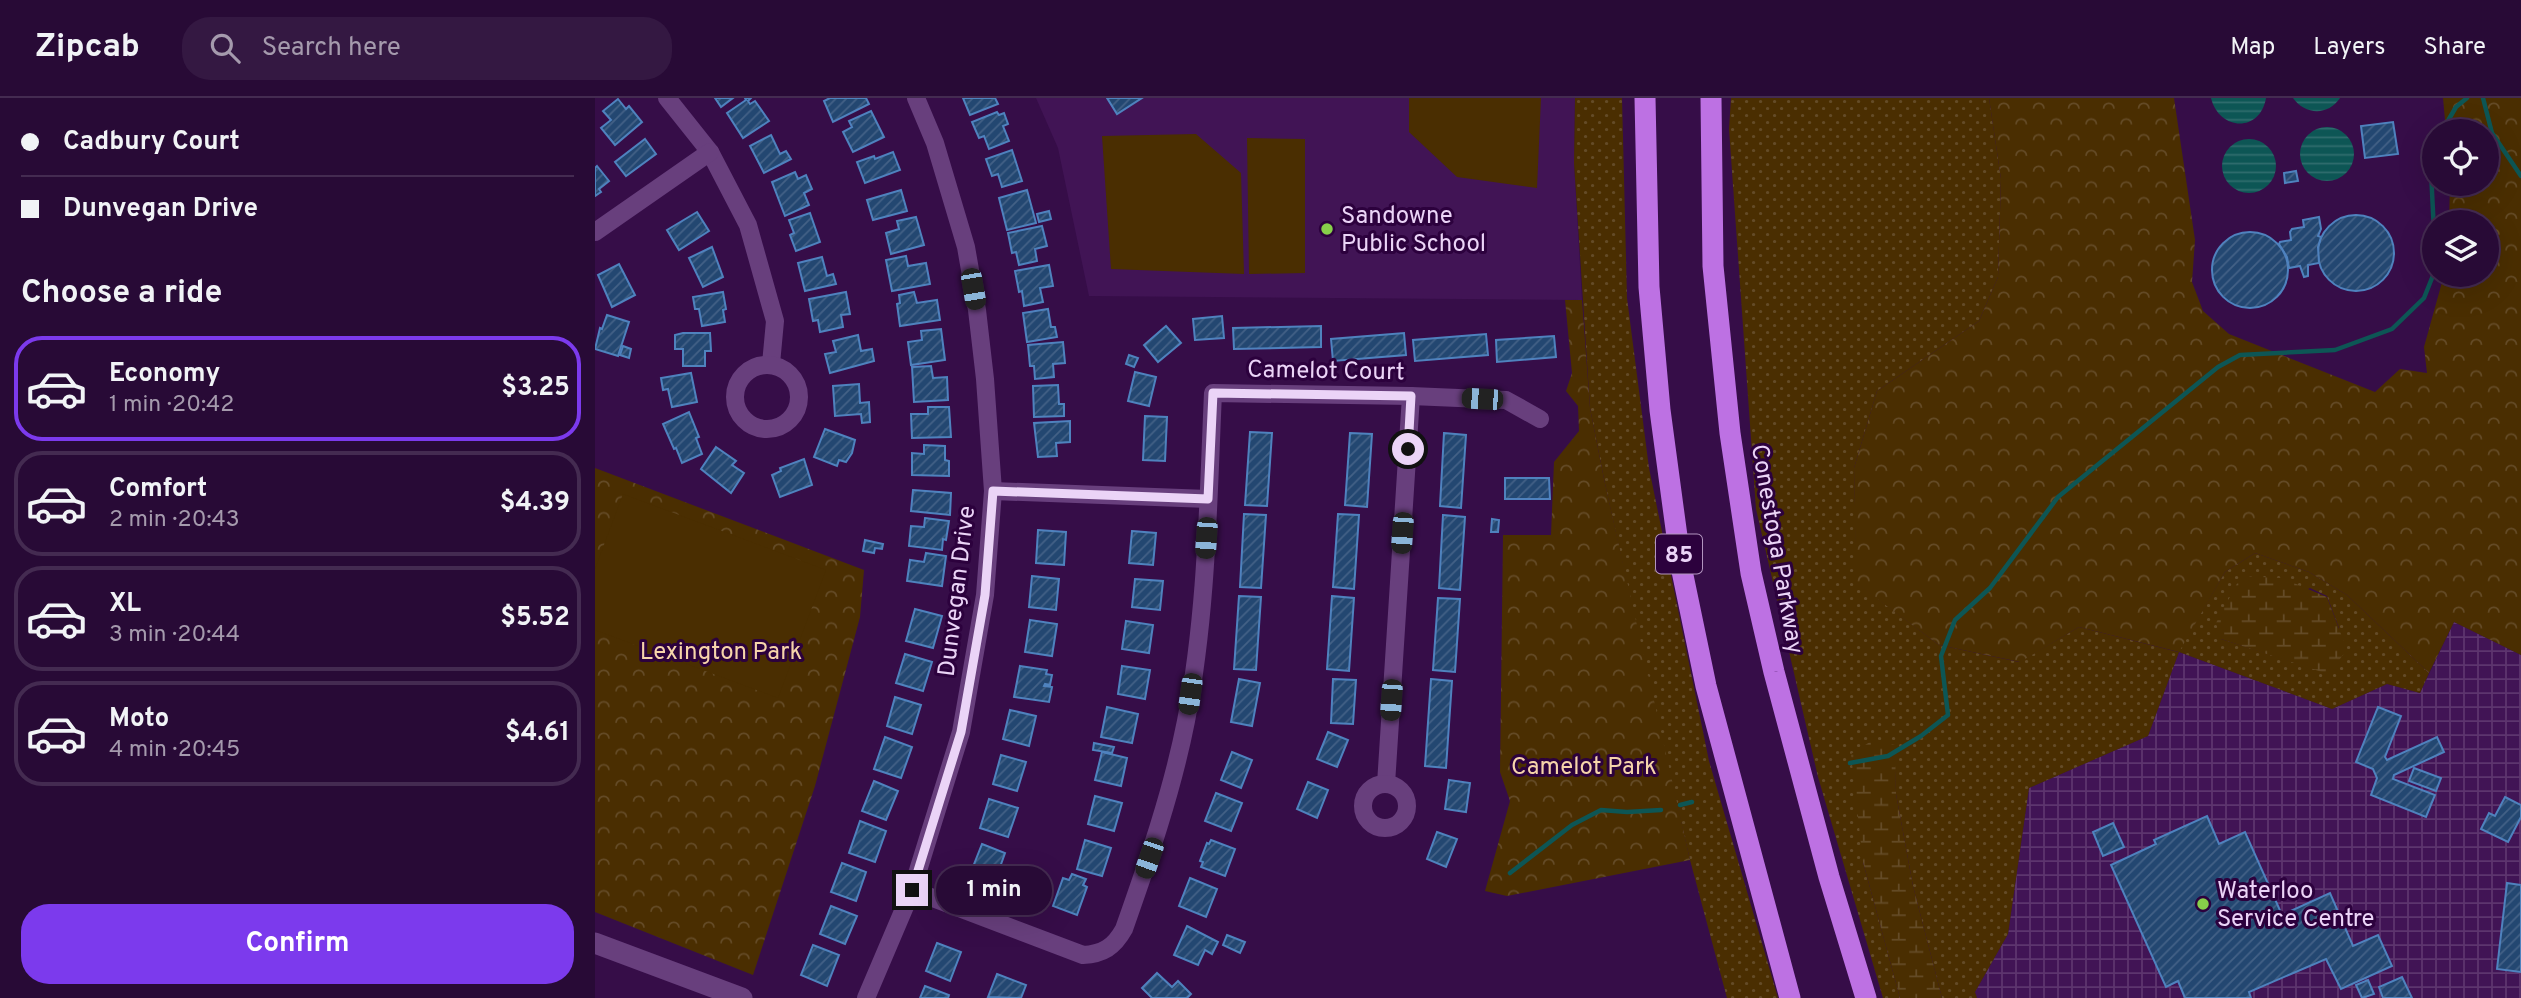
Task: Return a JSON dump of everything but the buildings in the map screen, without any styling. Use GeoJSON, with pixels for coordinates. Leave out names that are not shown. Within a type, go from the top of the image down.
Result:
{"type":"FeatureCollection","features":[{"type":"Feature","properties":{"kind":"highway","name":"85"},"geometry":{"type":"LineString","coordinates":[[1645,98],[1649,287],[1660,410],[1681,566],[1706,686],[1790,998]]}},
{"type":"Feature","properties":{"kind":"highway","name":"Conestoga Parkway"},"geometry":{"type":"LineString","coordinates":[[1711,98],[1713,266],[1730,433],[1751,573],[1774,672],[1822,851],[1866,998]]}},
{"type":"Feature","properties":{"kind":"main road"},"geometry":{"type":"LineString","coordinates":[[595,943],[742,998]]}},
{"type":"Feature","properties":{"kind":"street"},"geometry":{"type":"LineString","coordinates":[[667,98],[711,152],[748,225],[775,321],[771,364]]}},
{"type":"Feature","properties":{"kind":"street","name":"Dunvegan Drive"},"geometry":{"type":"LineString","coordinates":[[866,998],[912,890],[961,732],[985,595],[993,491],[985,379],[966,247],[935,143],[916,98]]}},
{"type":"Feature","properties":{"kind":"street"},"geometry":{"type":"LineString","coordinates":[[595,232],[711,152]]}},
{"type":"Feature","properties":{"kind":"street","name":"Camelot Court"},"geometry":{"type":"LineString","coordinates":[[1208,499],[1213,393],[1506,400],[1540,419]]}},
{"type":"Feature","properties":{"kind":"street"},"geometry":{"type":"LineString","coordinates":[[1386,784],[1411,396]]}},
{"type":"Feature","properties":{"kind":"street"},"geometry":{"type":"LineString","coordinates":[[912,890],[1083,955],[1097,954],[1117,943],[1157,834],[1187,718],[1200,621],[1208,499],[993,491]]}},
{"type":"Feature","properties":{"kind":"shaded area","name":"Sandowne Public School"},"geometry":{"type":"Polygon","coordinates":[[[1036,98],[1575,98],[1574,163],[1582,300],[1089,296],[1058,148],[1036,98]]]}},
{"type":"Feature","properties":{"kind":"shaded area"},"geometry":{"type":"Polygon","coordinates":[[[2211,98],[2266,98],[2256,117],[2239,124],[2222,117],[2211,98]]]}},
{"type":"Feature","properties":{"kind":"shaded area"},"geometry":{"type":"Polygon","coordinates":[[[2293,98],[2340,98],[2329,108],[2317,111],[2304,108],[2293,98]]]}},
{"type":"Feature","properties":{"kind":"shaded area"},"geometry":{"type":"Polygon","coordinates":[[[2327,127],[2346,135],[2354,154],[2346,173],[2327,181],[2308,173],[2300,154],[2308,135],[2327,127]]]}},
{"type":"Feature","properties":{"kind":"shaded area"},"geometry":{"type":"Polygon","coordinates":[[[2249,139],[2268,147],[2276,166],[2268,185],[2249,193],[2230,185],[2222,166],[2230,147],[2249,139]]]}},
{"type":"Feature","properties":{"kind":"shaded area"},"geometry":{"type":"Polygon","coordinates":[[[2454,622],[2521,655],[2521,998],[1977,998],[1975,992],[2008,934],[2029,788],[2148,736],[2179,652],[2332,709],[2387,684],[2420,693],[2454,622]]]}},
{"type":"Feature","properties":{"kind":"green space"},"geometry":{"type":"Polygon","coordinates":[[[1409,98],[1541,98],[1537,188],[1457,177],[1409,132],[1409,98]]]}},
{"type":"Feature","properties":{"kind":"green space"},"geometry":{"type":"Polygon","coordinates":[[[1575,98],[1622,98],[1627,298],[1649,468],[1709,761],[1778,998],[1727,998],[1690,860],[1655,711],[1590,408],[1574,163],[1575,98]]]}},
{"type":"Feature","properties":{"kind":"green space"},"geometry":{"type":"Polygon","coordinates":[[[1731,98],[1989,98],[2001,179],[1998,277],[1979,321],[1877,391],[1854,468],[1857,583],[1939,645],[2019,662],[2079,627],[2178,652],[2225,572],[2255,553],[2309,572],[2347,595],[2429,673],[2420,693],[2387,684],[2332,709],[2179,652],[2148,736],[2029,788],[2008,934],[1975,992],[1977,998],[1942,998],[1913,886],[1896,794],[1894,745],[1863,862],[1900,998],[1883,998],[1818,777],[1756,509],[1729,129],[1731,98]],[[2310,588],[2221,639],[2328,673],[2339,628],[2327,596],[2310,588]]]}},
{"type":"Feature","properties":{"kind":"green space"},"geometry":{"type":"Polygon","coordinates":[[[1989,98],[2174,98],[2195,240],[2192,282],[2203,311],[2229,334],[2375,392],[2400,369],[2427,373],[2424,347],[2441,287],[2499,287],[2499,210],[2449,210],[2450,196],[2499,196],[2499,119],[2445,119],[2443,98],[2521,98],[2521,655],[2454,622],[2429,673],[2347,595],[2309,572],[2255,553],[2225,572],[2179,652],[2079,627],[2020,662],[1939,645],[1856,583],[1854,468],[1877,391],[1979,321],[1998,277],[2001,179],[1989,98]]]}},
{"type":"Feature","properties":{"kind":"green space"},"geometry":{"type":"Polygon","coordinates":[[[1196,134],[1241,173],[1244,274],[1111,269],[1102,136],[1196,134]]]}},
{"type":"Feature","properties":{"kind":"green space"},"geometry":{"type":"Polygon","coordinates":[[[1247,138],[1305,139],[1305,273],[1249,274],[1247,138]]]}},
{"type":"Feature","properties":{"kind":"green space","name":"Camelot Park"},"geometry":{"type":"Polygon","coordinates":[[[1565,300],[1582,300],[1590,408],[1690,860],[1507,896],[1485,891],[1510,801],[1500,772],[1503,535],[1551,535],[1554,462],[1579,431],[1578,406],[1566,391],[1572,373],[1565,300]]]}},
{"type":"Feature","properties":{"kind":"green space","name":"Lexington Park"},"geometry":{"type":"Polygon","coordinates":[[[595,468],[864,570],[860,617],[815,786],[753,975],[595,912],[595,468]]]}},
{"type":"Feature","properties":{"kind":"green space"},"geometry":{"type":"Polygon","coordinates":[[[623,494],[826,570],[778,698],[595,630],[595,569],[623,494]]]}},
{"type":"Feature","properties":{"kind":"green space"},"geometry":{"type":"Polygon","coordinates":[[[2241,576],[2282,578],[2327,597],[2347,650],[2328,674],[2221,639],[2216,623],[2241,576]]]}},
{"type":"Feature","properties":{"kind":"green space"},"geometry":{"type":"Polygon","coordinates":[[[1873,740],[1895,745],[1896,794],[1913,886],[1942,998],[1900,998],[1863,862],[1851,754],[1873,740]]]}},
{"type":"Feature","properties":{"kind":"waterway"},"geometry":{"type":"LineString","coordinates":[[2449,119],[2456,107],[2467,98]]}},
{"type":"Feature","properties":{"kind":"waterway"},"geometry":{"type":"LineString","coordinates":[[2483,98],[2492,133],[2521,176]]}},
{"type":"Feature","properties":{"kind":"waterway"},"geometry":{"type":"LineString","coordinates":[[2432,196],[2433,210]]}},
{"type":"Feature","properties":{"kind":"waterway"},"geometry":{"type":"LineString","coordinates":[[1850,763],[1888,756],[1921,736],[1948,715],[1941,656],[1955,620],[1990,588],[2058,497],[2218,367],[2240,355],[2335,350],[2392,329],[2424,298],[2428,287]]}},
{"type":"Feature","properties":{"kind":"waterway"},"geometry":{"type":"LineString","coordinates":[[1680,805],[1692,802]]}},
{"type":"Feature","properties":{"kind":"waterway"},"geometry":{"type":"LineString","coordinates":[[1510,873],[1572,825],[1601,810],[1661,810]]}},
{"type":"Feature","properties":{"kind":"place","name":"Sandowne Public School"},"geometry":{"type":"Point","coordinates":[1327,229]}},
{"type":"Feature","properties":{"kind":"place","name":"Waterloo Service Centre"},"geometry":{"type":"Point","coordinates":[2203,904]}},
{"type":"Feature","properties":{"kind":"route"},"geometry":{"type":"LineString","coordinates":[[912,890],[961,732],[985,595],[993,491],[1208,499],[1213,393],[1411,396],[1408,449]]}}]}
